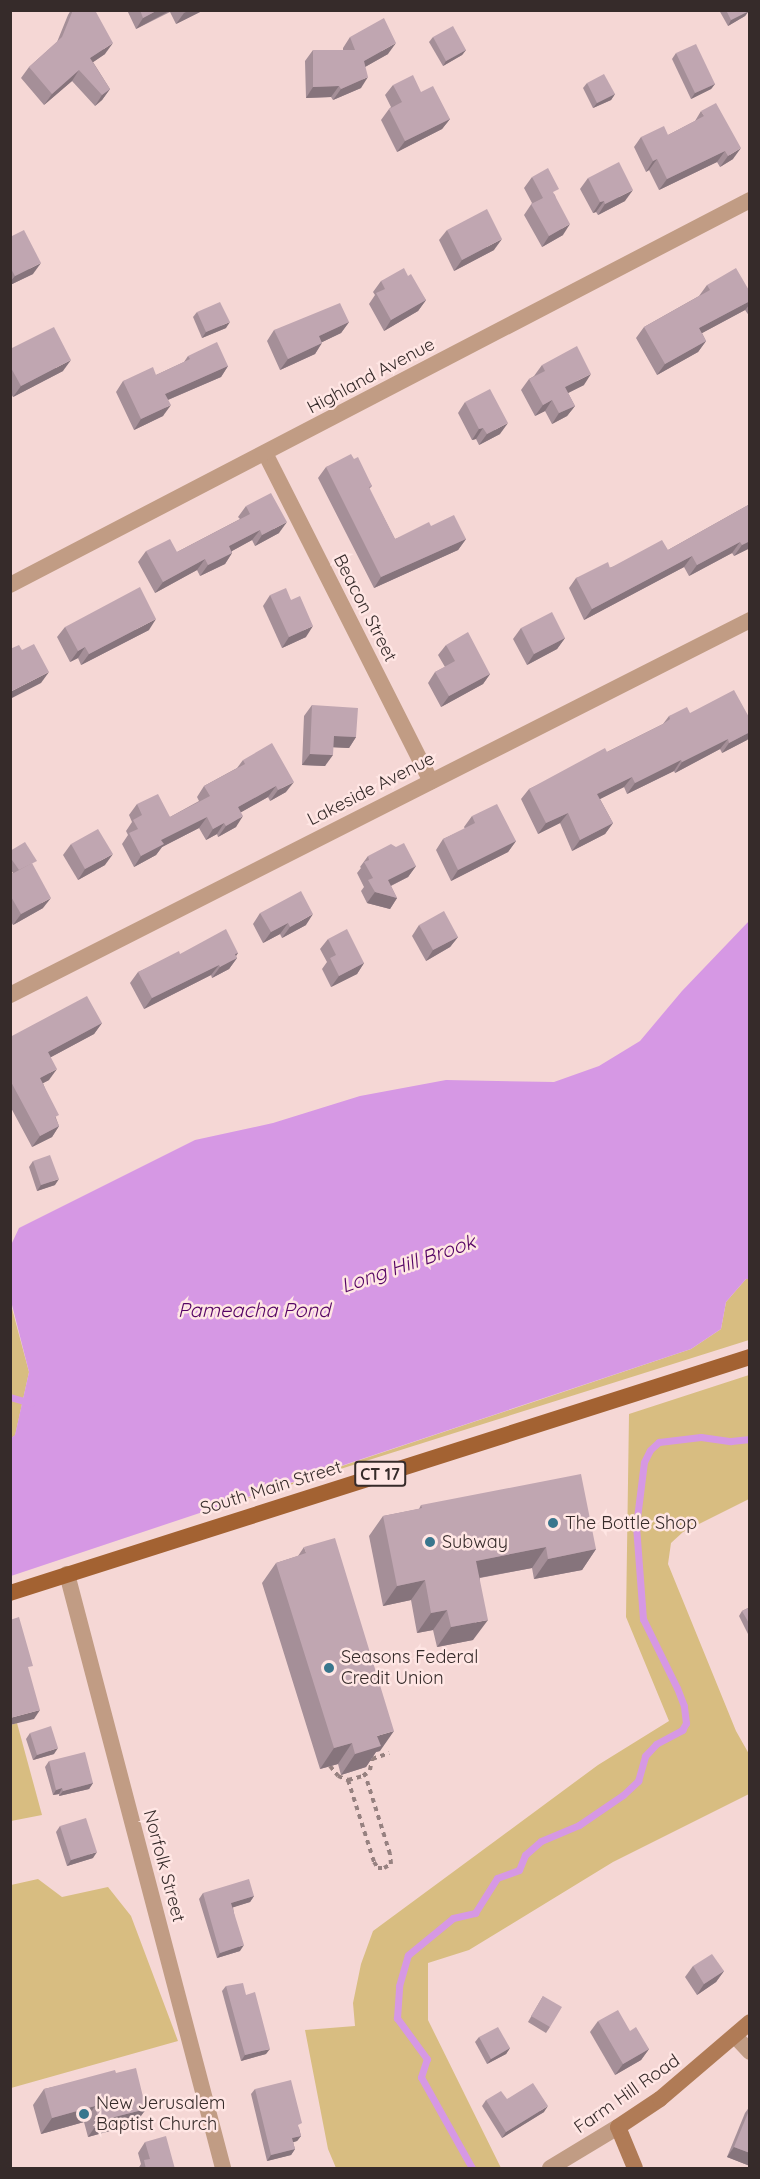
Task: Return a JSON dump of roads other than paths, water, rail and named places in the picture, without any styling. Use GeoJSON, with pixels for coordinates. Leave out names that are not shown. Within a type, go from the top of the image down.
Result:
{"type":"FeatureCollection","features":[{"type":"Feature","properties":{"kind":"main road","name":"South Main Street"},"geometry":{"type":"LineString","coordinates":[[10,1593],[750,1357]]}},
{"type":"Feature","properties":{"kind":"main road","name":"Farm Hill Road"},"geometry":{"type":"LineString","coordinates":[[618,2127],[660,2099],[750,2022]]}},
{"type":"Feature","properties":{"kind":"main road"},"geometry":{"type":"LineString","coordinates":[[618,2127],[634,2169]]}},
{"type":"Feature","properties":{"kind":"street","name":"Highland Avenue"},"geometry":{"type":"LineString","coordinates":[[10,585],[750,200]]}},
{"type":"Feature","properties":{"kind":"street","name":"Beacon Street"},"geometry":{"type":"LineString","coordinates":[[265,453],[430,781]]}},
{"type":"Feature","properties":{"kind":"street","name":"Lakeside Avenue"},"geometry":{"type":"LineString","coordinates":[[10,995],[750,620]]}},
{"type":"Feature","properties":{"kind":"street","name":"Norfolk Street"},"geometry":{"type":"LineString","coordinates":[[67,1574],[223,2169]]}},
{"type":"Feature","properties":{"kind":"street"},"geometry":{"type":"LineString","coordinates":[[735,2036],[750,2052]]}},
{"type":"Feature","properties":{"kind":"street","name":"Farm Hill Road"},"geometry":{"type":"LineString","coordinates":[[550,2169],[618,2127]]}},
{"type":"Feature","properties":{"kind":"water","name":"Pameacha Pond"},"geometry":{"type":"Polygon","coordinates":[[[749,921],[749,1279],[746,1279],[726,1302],[721,1329],[691,1349],[11,1576],[11,1438],[15,1435],[29,1372],[11,1301],[11,1245],[19,1228],[195,1140],[273,1123],[360,1096],[446,1080],[554,1082],[599,1066],[640,1041],[682,991],[749,921]]]}},
{"type":"Feature","properties":{"kind":"waterway","name":"Long Hill Brook"},"geometry":{"type":"LineString","coordinates":[[10,1397],[31,1403]]}},
{"type":"Feature","properties":{"kind":"waterway"},"geometry":{"type":"LineString","coordinates":[[472,2168],[421,2077],[427,2059],[397,2018],[399,1986],[408,1955],[453,1918],[475,1913],[497,1878],[519,1870],[525,1855],[541,1841],[579,1825],[623,1795],[638,1781],[645,1756],[656,1744],[682,1730],[686,1723],[684,1706],[643,1619],[636,1526],[644,1462],[650,1450],[659,1442],[701,1437],[731,1441],[750,1439]]}},
{"type":"Feature","properties":{"kind":"place","name":"The Bottle Shop"},"geometry":{"type":"Point","coordinates":[553,1523]}},
{"type":"Feature","properties":{"kind":"place","name":"Subway"},"geometry":{"type":"Point","coordinates":[430,1542]}},
{"type":"Feature","properties":{"kind":"place","name":"Seasons Federal Credit Union"},"geometry":{"type":"Point","coordinates":[329,1668]}},
{"type":"Feature","properties":{"kind":"place","name":"New Jerusalem Baptist Church"},"geometry":{"type":"Point","coordinates":[84,2114]}}]}
